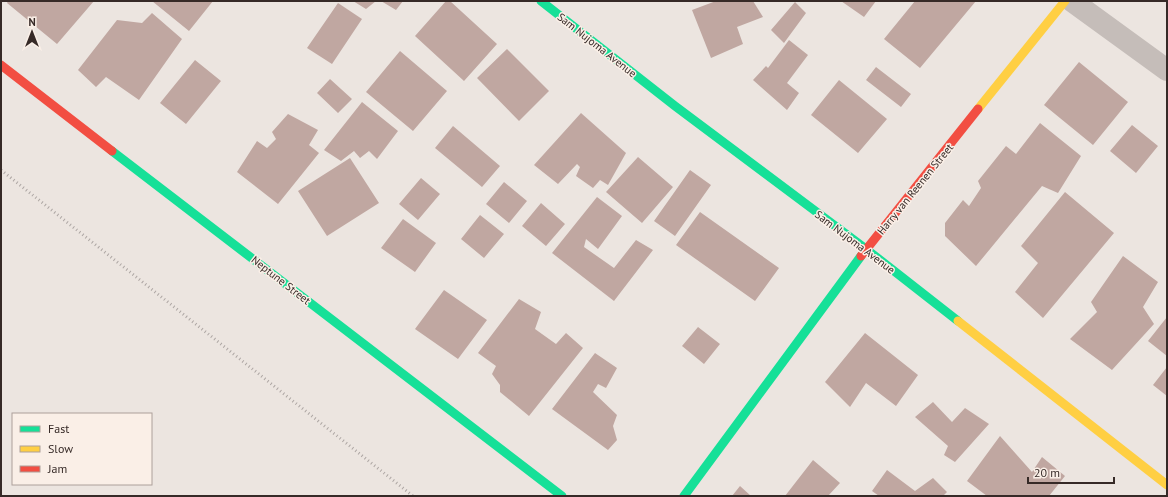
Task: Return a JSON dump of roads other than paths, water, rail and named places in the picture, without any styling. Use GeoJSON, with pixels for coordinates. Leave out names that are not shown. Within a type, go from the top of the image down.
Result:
{"type":"FeatureCollection","features":[{"type":"Feature","properties":{"kind":"street","name":"Sam Nujoma Avenue"},"geometry":{"type":"LineString","coordinates":[[541,1],[675,106],[866,249],[1167,485]]}},
{"type":"Feature","properties":{"kind":"street","name":"Harry van Reenen Street"},"geometry":{"type":"LineString","coordinates":[[684,496],[866,249],[1065,1]]}},
{"type":"Feature","properties":{"kind":"street"},"geometry":{"type":"LineString","coordinates":[[1072,1],[1167,70]]}},
{"type":"Feature","properties":{"kind":"street","name":"Neptune Street"},"geometry":{"type":"LineString","coordinates":[[1,65],[562,496]]}},
{"type":"Feature","properties":{"kind":"railway"},"geometry":{"type":"LineString","coordinates":[[1,170],[413,496]]}}]}
